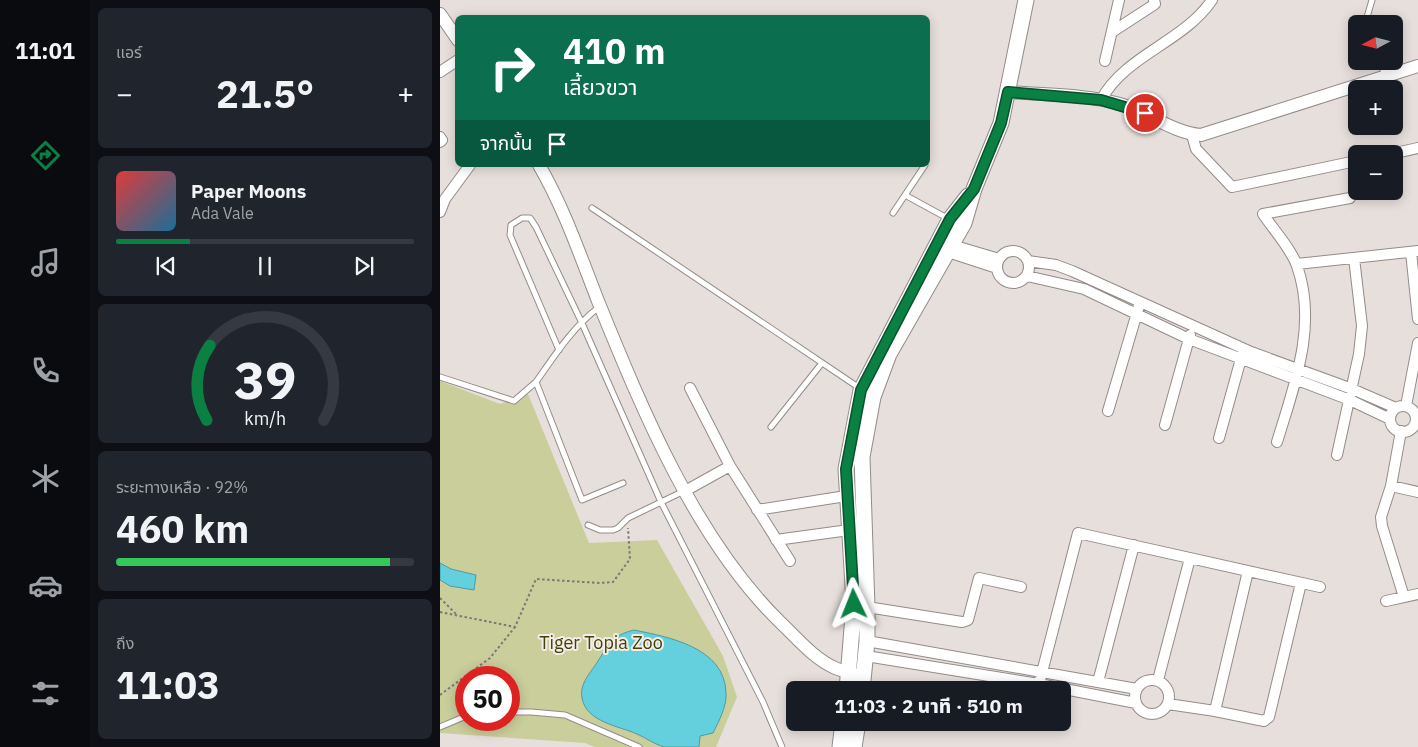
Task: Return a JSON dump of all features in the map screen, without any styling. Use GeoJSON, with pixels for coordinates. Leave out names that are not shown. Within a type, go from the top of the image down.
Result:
{"type":"FeatureCollection","features":[{"type":"Feature","properties":{"kind":"main road"},"geometry":{"type":"LineString","coordinates":[[858,680],[846,496],[847,457],[861,390],[944,246],[964,223],[974,189],[1001,123],[1026,0]]}},
{"type":"Feature","properties":{"kind":"main road"},"geometry":{"type":"LineString","coordinates":[[858,680],[866,656],[867,641],[862,457],[873,397],[889,354],[944,246],[950,219],[974,189]]}},
{"type":"Feature","properties":{"kind":"main road"},"geometry":{"type":"LineString","coordinates":[[840,747],[842,731]]}},
{"type":"Feature","properties":{"kind":"main road"},"geometry":{"type":"LineString","coordinates":[[854,747],[857,731]]}},
{"type":"Feature","properties":{"kind":"street"},"geometry":{"type":"LineString","coordinates":[[1105,61],[1119,0]]}},
{"type":"Feature","properties":{"kind":"street"},"geometry":{"type":"LineString","coordinates":[[1112,32],[1154,4],[1154,0]]}},
{"type":"Feature","properties":{"kind":"street"},"geometry":{"type":"LineString","coordinates":[[1101,100],[1114,81],[1194,20],[1212,0]]}},
{"type":"Feature","properties":{"kind":"street"},"geometry":{"type":"LineString","coordinates":[[440,14],[455,36]]}},
{"type":"Feature","properties":{"kind":"street"},"geometry":{"type":"LineString","coordinates":[[440,72],[455,62]]}},
{"type":"Feature","properties":{"kind":"street"},"geometry":{"type":"LineString","coordinates":[[1008,92],[1101,100],[1145,113],[1192,134],[1202,135],[1418,66]]}},
{"type":"Feature","properties":{"kind":"street"},"geometry":{"type":"LineString","coordinates":[[1192,134],[1196,150],[1232,187],[1348,163]]}},
{"type":"Feature","properties":{"kind":"street"},"geometry":{"type":"LineString","coordinates":[[440,137],[442,140],[440,142]]}},
{"type":"Feature","properties":{"kind":"street"},"geometry":{"type":"LineString","coordinates":[[1403,151],[1418,148]]}},
{"type":"Feature","properties":{"kind":"street"},"geometry":{"type":"LineString","coordinates":[[440,212],[442,197],[468,167]]}},
{"type":"Feature","properties":{"kind":"street"},"geometry":{"type":"LineString","coordinates":[[540,167],[560,205],[637,392],[685,490],[723,554],[760,602],[814,654],[858,680]]}},
{"type":"Feature","properties":{"kind":"street"},"geometry":{"type":"LineString","coordinates":[[1277,442],[1299,369],[1305,329],[1306,302],[1297,264],[1263,214],[1348,198]]}},
{"type":"Feature","properties":{"kind":"street"},"geometry":{"type":"LineString","coordinates":[[944,246],[998,264]]}},
{"type":"Feature","properties":{"kind":"street"},"geometry":{"type":"LineString","coordinates":[[1012,251],[1022,253],[1028,261],[1027,276],[1020,282],[1010,284],[1002,279],[998,264],[1002,255],[1012,251]]}},
{"type":"Feature","properties":{"kind":"street"},"geometry":{"type":"LineString","coordinates":[[1297,264],[1414,252],[1418,319]]}},
{"type":"Feature","properties":{"kind":"street"},"geometry":{"type":"LineString","coordinates":[[1337,455],[1350,400],[1362,326],[1354,258]]}},
{"type":"Feature","properties":{"kind":"street"},"geometry":{"type":"LineString","coordinates":[[1028,261],[1065,269],[1244,349],[1352,389],[1396,408],[1406,406]]}},
{"type":"Feature","properties":{"kind":"street"},"geometry":{"type":"LineString","coordinates":[[1062,282],[1065,269]]}},
{"type":"Feature","properties":{"kind":"street"},"geometry":{"type":"LineString","coordinates":[[1027,276],[1062,282],[1084,289],[1189,339],[1240,360],[1350,400],[1390,419],[1393,427],[1401,431],[1411,429],[1416,424],[1415,415],[1406,406]]}},
{"type":"Feature","properties":{"kind":"street"},"geometry":{"type":"LineString","coordinates":[[1108,411],[1140,302]]}},
{"type":"Feature","properties":{"kind":"street"},"geometry":{"type":"LineString","coordinates":[[1165,425],[1193,327]]}},
{"type":"Feature","properties":{"kind":"street"},"geometry":{"type":"LineString","coordinates":[[1406,406],[1418,343]]}},
{"type":"Feature","properties":{"kind":"street"},"geometry":{"type":"LineString","coordinates":[[1219,438],[1244,349]]}},
{"type":"Feature","properties":{"kind":"street"},"geometry":{"type":"LineString","coordinates":[[690,388],[730,466],[790,560]]}},
{"type":"Feature","properties":{"kind":"street"},"geometry":{"type":"LineString","coordinates":[[1390,419],[1396,408]]}},
{"type":"Feature","properties":{"kind":"street"},"geometry":{"type":"LineString","coordinates":[[1401,431],[1391,486],[1382,518],[1382,526],[1404,597]]}},
{"type":"Feature","properties":{"kind":"street"},"geometry":{"type":"LineString","coordinates":[[685,490],[730,466]]}},
{"type":"Feature","properties":{"kind":"street"},"geometry":{"type":"LineString","coordinates":[[1391,486],[1418,492]]}},
{"type":"Feature","properties":{"kind":"street"},"geometry":{"type":"LineString","coordinates":[[757,510],[846,496]]}},
{"type":"Feature","properties":{"kind":"street"},"geometry":{"type":"LineString","coordinates":[[776,540],[849,530]]}},
{"type":"Feature","properties":{"kind":"street"},"geometry":{"type":"LineString","coordinates":[[1040,681],[1078,533],[1320,587]]}},
{"type":"Feature","properties":{"kind":"street"},"geometry":{"type":"LineString","coordinates":[[1098,682],[1134,545]]}},
{"type":"Feature","properties":{"kind":"street"},"geometry":{"type":"LineString","coordinates":[[1158,680],[1190,558]]}},
{"type":"Feature","properties":{"kind":"street"},"geometry":{"type":"LineString","coordinates":[[1215,711],[1248,570]]}},
{"type":"Feature","properties":{"kind":"street"},"geometry":{"type":"LineString","coordinates":[[867,607],[962,622],[968,620],[971,614],[979,578],[1021,587]]}},
{"type":"Feature","properties":{"kind":"street"},"geometry":{"type":"LineString","coordinates":[[1168,704],[1264,721],[1269,717],[1301,582]]}},
{"type":"Feature","properties":{"kind":"street"},"geometry":{"type":"LineString","coordinates":[[1386,601],[1418,594]]}},
{"type":"Feature","properties":{"kind":"street"},"geometry":{"type":"LineString","coordinates":[[867,641],[1137,689]]}},
{"type":"Feature","properties":{"kind":"street"},"geometry":{"type":"LineString","coordinates":[[866,656],[1020,681]]}},
{"type":"Feature","properties":{"kind":"street"},"geometry":{"type":"LineString","coordinates":[[1136,703],[1137,689],[1144,682],[1158,680]]}},
{"type":"Feature","properties":{"kind":"street"},"geometry":{"type":"LineString","coordinates":[[1071,690],[1136,703],[1144,712],[1154,714],[1160,712],[1168,704],[1168,689],[1158,680]]}},
{"type":"Feature","properties":{"kind":"lane"},"geometry":{"type":"LineString","coordinates":[[1368,15],[1372,0]]}},
{"type":"Feature","properties":{"kind":"lane"},"geometry":{"type":"LineString","coordinates":[[1383,70],[1384,77]]}},
{"type":"Feature","properties":{"kind":"lane"},"geometry":{"type":"LineString","coordinates":[[893,213],[924,167]]}},
{"type":"Feature","properties":{"kind":"lane"},"geometry":{"type":"LineString","coordinates":[[905,195],[950,219]]}},
{"type":"Feature","properties":{"kind":"lane"},"geometry":{"type":"LineString","coordinates":[[592,208],[861,390]]}},
{"type":"Feature","properties":{"kind":"lane"},"geometry":{"type":"LineString","coordinates":[[558,350],[510,235],[509,227],[514,222],[526,217],[532,221],[581,321],[661,502],[763,702],[782,747]]}},
{"type":"Feature","properties":{"kind":"lane"},"geometry":{"type":"LineString","coordinates":[[440,377],[514,401],[536,382],[581,321],[600,306]]}},
{"type":"Feature","properties":{"kind":"lane"},"geometry":{"type":"LineString","coordinates":[[771,427],[822,363]]}},
{"type":"Feature","properties":{"kind":"lane"},"geometry":{"type":"LineString","coordinates":[[536,382],[582,500],[623,483]]}},
{"type":"Feature","properties":{"kind":"lane"},"geometry":{"type":"LineString","coordinates":[[588,525],[600,530],[613,530],[618,528],[628,518],[685,490]]}},
{"type":"Feature","properties":{"kind":"lane"},"geometry":{"type":"LineString","coordinates":[[520,712],[565,716],[639,747]]}},
{"type":"Feature","properties":{"kind":"lane"},"geometry":{"type":"LineString","coordinates":[[440,726],[455,720]]}},
{"type":"Feature","properties":{"kind":"path"},"geometry":{"type":"LineString","coordinates":[[440,695],[490,658],[515,627],[536,579],[612,582],[630,559],[628,518]]}},
{"type":"Feature","properties":{"kind":"path"},"geometry":{"type":"LineString","coordinates":[[440,598],[458,615]]}},
{"type":"Feature","properties":{"kind":"path"},"geometry":{"type":"LineString","coordinates":[[440,612],[515,627]]}},
{"type":"Feature","properties":{"kind":"green space","name":"Tiger Topia Zoo"},"geometry":{"type":"Polygon","coordinates":[[[440,381],[500,404],[528,394],[589,543],[657,540],[723,656],[737,697],[716,747],[595,747],[585,743],[440,733],[440,381]]]}},
{"type":"Feature","properties":{"kind":"water"},"geometry":{"type":"Polygon","coordinates":[[[440,563],[451,569],[476,575],[474,590],[450,586],[440,580],[440,563]]]}},
{"type":"Feature","properties":{"kind":"water"},"geometry":{"type":"Polygon","coordinates":[[[634,630],[663,636],[692,647],[716,665],[723,677],[726,698],[722,713],[713,733],[700,736],[699,747],[660,746],[637,734],[596,718],[585,706],[582,698],[582,688],[589,674],[612,641],[634,630]]]}},
{"type":"Feature","properties":{"kind":"route"},"geometry":{"type":"LineString","coordinates":[[854,604],[846,498],[846,469],[861,390],[950,219],[974,189],[1001,123],[1008,92],[1101,100],[1145,113]]}}]}
